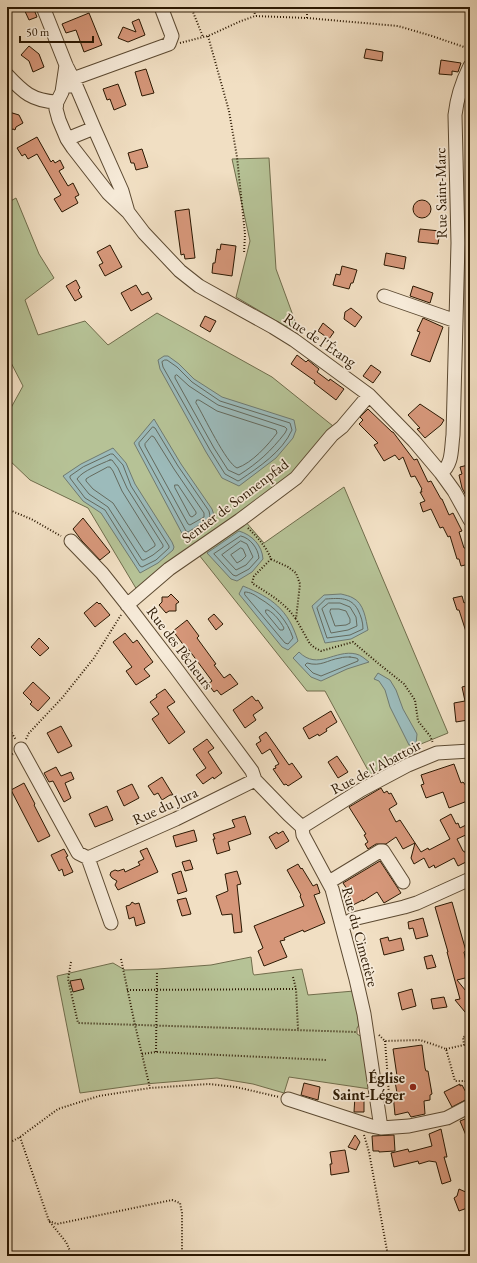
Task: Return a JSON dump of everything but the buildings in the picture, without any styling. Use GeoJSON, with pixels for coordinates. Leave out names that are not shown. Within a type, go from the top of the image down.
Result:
{"type":"FeatureCollection","features":[{"type":"Feature","properties":{"kind":"street","name":"Rue de l'Étang"},"geometry":{"type":"LineString","coordinates":[[43,7],[66,65],[122,190],[128,212]]}},
{"type":"Feature","properties":{"kind":"street"},"geometry":{"type":"LineString","coordinates":[[7,75],[23,91],[34,98],[47,102],[59,97],[78,77],[169,44],[172,36],[161,7]]}},
{"type":"Feature","properties":{"kind":"street","name":"Rue de l'Étang"},"geometry":{"type":"LineString","coordinates":[[66,65],[56,109],[59,120],[75,151],[108,193],[128,212],[144,233],[180,271],[199,286],[294,340],[369,394],[414,441],[441,473],[454,491],[470,520]]}},
{"type":"Feature","properties":{"kind":"street","name":"Rue Saint-Marc"},"geometry":{"type":"LineString","coordinates":[[441,473],[446,469],[450,462],[453,435],[458,243],[455,115],[457,99],[463,80],[470,66]]}},
{"type":"Feature","properties":{"kind":"street"},"geometry":{"type":"LineString","coordinates":[[68,139],[94,128]]}},
{"type":"Feature","properties":{"kind":"street"},"geometry":{"type":"LineString","coordinates":[[384,296],[456,321]]}},
{"type":"Feature","properties":{"kind":"street","name":"Sentier de Sonnenpfad"},"geometry":{"type":"LineString","coordinates":[[127,605],[169,569],[240,520],[296,478],[369,394]]}},
{"type":"Feature","properties":{"kind":"street","name":"Rue des Pêcheurs"},"geometry":{"type":"LineString","coordinates":[[71,541],[102,573],[127,605],[229,739],[252,771],[255,780]]}},
{"type":"Feature","properties":{"kind":"street"},"geometry":{"type":"LineString","coordinates":[[21,749],[78,854],[88,858],[111,923]]}},
{"type":"Feature","properties":{"kind":"street","name":"Rue de l'Abattoir"},"geometry":{"type":"LineString","coordinates":[[302,826],[361,790],[408,765],[437,753],[470,751]]}},
{"type":"Feature","properties":{"kind":"street"},"geometry":{"type":"LineString","coordinates":[[255,780],[289,815],[302,826]]}},
{"type":"Feature","properties":{"kind":"street","name":"Rue du Jura"},"geometry":{"type":"LineString","coordinates":[[88,858],[176,820],[255,780]]}},
{"type":"Feature","properties":{"kind":"street","name":"Rue du Cimetière"},"geometry":{"type":"LineString","coordinates":[[302,826],[303,835],[332,889],[356,979],[366,1030],[381,1128]]}},
{"type":"Feature","properties":{"kind":"street"},"geometry":{"type":"LineString","coordinates":[[329,882],[380,851],[383,851],[404,882]]}},
{"type":"Feature","properties":{"kind":"street"},"geometry":{"type":"LineString","coordinates":[[342,926],[352,919],[404,907],[429,898],[470,879]]}},
{"type":"Feature","properties":{"kind":"street"},"geometry":{"type":"LineString","coordinates":[[288,1099],[381,1128],[408,1126],[447,1118],[470,1106]]}},
{"type":"Feature","properties":{"kind":"path"},"geometry":{"type":"LineString","coordinates":[[191,7],[203,36]]}},
{"type":"Feature","properties":{"kind":"path"},"geometry":{"type":"LineString","coordinates":[[254,7],[255,16]]}},
{"type":"Feature","properties":{"kind":"path"},"geometry":{"type":"LineString","coordinates":[[307,7],[307,18]]}},
{"type":"Feature","properties":{"kind":"path"},"geometry":{"type":"LineString","coordinates":[[169,44],[180,43],[203,36],[208,36],[255,16],[307,18],[398,26],[467,48],[470,52]]}},
{"type":"Feature","properties":{"kind":"path"},"geometry":{"type":"LineString","coordinates":[[208,36],[229,111],[245,234],[244,254]]}},
{"type":"Feature","properties":{"kind":"path"},"geometry":{"type":"LineString","coordinates":[[7,509],[31,519],[71,541]]}},
{"type":"Feature","properties":{"kind":"path"},"geometry":{"type":"LineString","coordinates":[[240,520],[258,538],[271,559],[288,566],[296,573],[300,584],[296,619]]}},
{"type":"Feature","properties":{"kind":"path"},"geometry":{"type":"LineString","coordinates":[[271,559],[254,576],[252,583],[276,598],[287,607],[296,619],[310,644],[315,648],[321,651],[353,642],[404,684],[415,700],[418,721],[430,736],[437,753]]}},
{"type":"Feature","properties":{"kind":"path"},"geometry":{"type":"LineString","coordinates":[[21,749],[29,733],[62,698],[94,658],[120,616]]}},
{"type":"Feature","properties":{"kind":"path"},"geometry":{"type":"LineString","coordinates":[[7,724],[21,749]]}},
{"type":"Feature","properties":{"kind":"path"},"geometry":{"type":"LineString","coordinates":[[121,959],[150,1088]]}},
{"type":"Feature","properties":{"kind":"path"},"geometry":{"type":"LineString","coordinates":[[71,962],[68,979],[78,1023],[356,1032],[366,1030],[376,1033],[385,1041],[420,1040],[446,1050],[464,1045],[463,1037],[470,1036]]}},
{"type":"Feature","properties":{"kind":"path"},"geometry":{"type":"LineString","coordinates":[[156,1052],[157,971]]}},
{"type":"Feature","properties":{"kind":"path"},"geometry":{"type":"LineString","coordinates":[[293,977],[296,989],[298,1030]]}},
{"type":"Feature","properties":{"kind":"path"},"geometry":{"type":"LineString","coordinates":[[127,990],[296,989]]}},
{"type":"Feature","properties":{"kind":"path"},"geometry":{"type":"LineString","coordinates":[[385,1041],[388,1101]]}},
{"type":"Feature","properties":{"kind":"path"},"geometry":{"type":"LineString","coordinates":[[446,1050],[455,1081],[465,1081],[470,1091]]}},
{"type":"Feature","properties":{"kind":"path"},"geometry":{"type":"LineString","coordinates":[[142,1054],[156,1052],[327,1060]]}},
{"type":"Feature","properties":{"kind":"path"},"geometry":{"type":"LineString","coordinates":[[7,1144],[20,1137],[58,1109],[99,1096],[150,1088],[209,1084],[236,1086],[288,1099]]}},
{"type":"Feature","properties":{"kind":"path"},"geometry":{"type":"LineString","coordinates":[[360,1122],[369,1152],[388,1256]]}},
{"type":"Feature","properties":{"kind":"path"},"geometry":{"type":"LineString","coordinates":[[20,1137],[49,1221],[66,1242],[70,1251],[70,1256]]}},
{"type":"Feature","properties":{"kind":"path"},"geometry":{"type":"LineString","coordinates":[[49,1221],[57,1224],[172,1200],[180,1202],[182,1213],[182,1256]]}},
{"type":"Feature","properties":{"kind":"green space"},"geometry":{"type":"Polygon","coordinates":[[[269,158],[276,269],[295,321],[290,329],[236,297],[250,241],[232,159],[269,158]]]}},
{"type":"Feature","properties":{"kind":"green space"},"geometry":{"type":"Polygon","coordinates":[[[16,198],[39,254],[54,278],[25,300],[38,335],[85,321],[108,345],[157,313],[272,377],[333,426],[293,473],[137,590],[88,508],[30,480],[7,458],[7,415],[23,386],[7,355],[7,203],[16,198]]]}},
{"type":"Feature","properties":{"kind":"green space"},"geometry":{"type":"Polygon","coordinates":[[[344,487],[448,733],[416,746],[415,754],[370,774],[325,691],[307,691],[199,555],[245,521],[264,543],[344,487]]]}},
{"type":"Feature","properties":{"kind":"green space"},"geometry":{"type":"Polygon","coordinates":[[[251,957],[254,975],[302,969],[308,995],[354,991],[359,1025],[357,1028],[357,1034],[362,1037],[370,1089],[289,1077],[284,1093],[253,1084],[217,1078],[145,1084],[80,1093],[57,976],[113,963],[125,970],[158,969],[211,965],[251,957]]]}},
{"type":"Feature","properties":{"kind":"water"},"geometry":{"type":"Polygon","coordinates":[[[164,356],[168,356],[179,364],[194,379],[222,397],[294,420],[296,430],[293,438],[276,458],[239,486],[222,478],[160,369],[158,360],[164,356]]]}},
{"type":"Feature","properties":{"kind":"water"},"geometry":{"type":"Polygon","coordinates":[[[154,419],[181,464],[212,509],[214,515],[213,521],[185,539],[134,443],[154,419]]]}},
{"type":"Feature","properties":{"kind":"water"},"geometry":{"type":"Polygon","coordinates":[[[113,448],[126,463],[135,484],[174,547],[173,550],[158,563],[140,573],[101,513],[83,501],[63,476],[81,464],[113,448]]]}},
{"type":"Feature","properties":{"kind":"water"},"geometry":{"type":"Polygon","coordinates":[[[239,531],[256,541],[261,549],[263,559],[252,572],[237,581],[231,579],[207,553],[239,531]]]}},
{"type":"Feature","properties":{"kind":"water"},"geometry":{"type":"Polygon","coordinates":[[[243,586],[271,600],[284,613],[294,630],[298,641],[288,650],[282,647],[239,594],[243,586]]]}},
{"type":"Feature","properties":{"kind":"water"},"geometry":{"type":"Polygon","coordinates":[[[341,594],[352,597],[360,604],[364,612],[368,630],[351,639],[325,643],[312,606],[324,595],[341,594]]]}},
{"type":"Feature","properties":{"kind":"water"},"geometry":{"type":"Polygon","coordinates":[[[299,652],[313,660],[320,660],[348,653],[356,654],[369,662],[347,669],[321,681],[311,677],[293,658],[299,652]]]}},
{"type":"Feature","properties":{"kind":"water"},"geometry":{"type":"Polygon","coordinates":[[[378,673],[390,680],[396,690],[403,709],[417,734],[416,744],[409,745],[390,707],[385,690],[379,681],[374,679],[378,673]]]}},
{"type":"Feature","properties":{"kind":"place","name":"Église Saint-Léger"},"geometry":{"type":"Point","coordinates":[413,1087]}}]}
